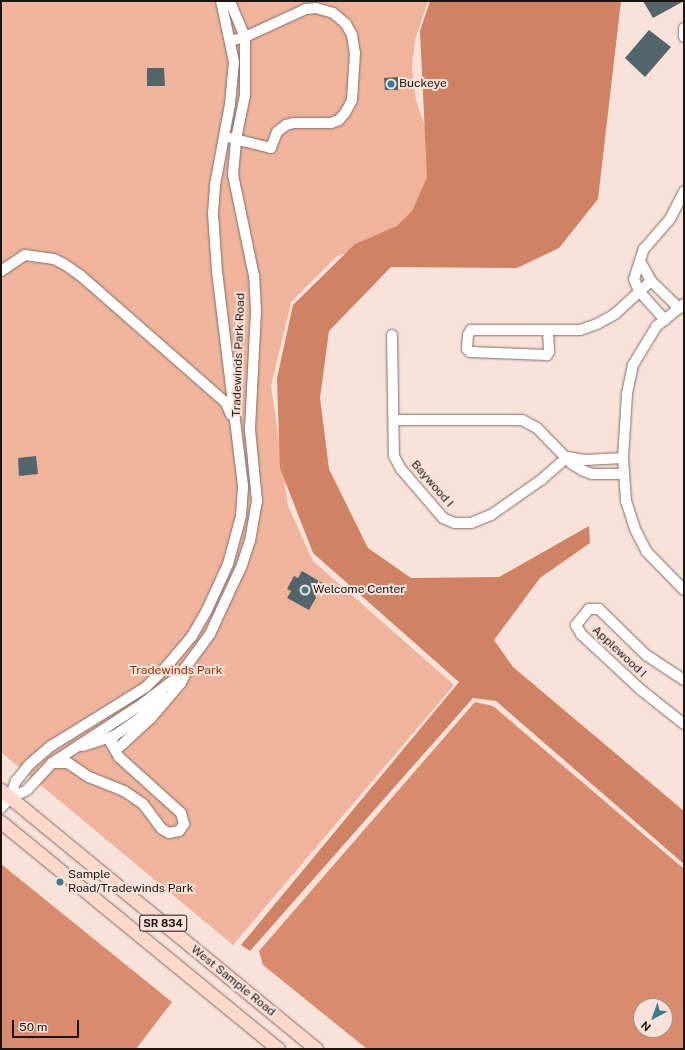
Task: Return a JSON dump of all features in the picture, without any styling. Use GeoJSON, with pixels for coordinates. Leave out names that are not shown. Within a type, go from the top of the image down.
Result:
{"type":"FeatureCollection","features":[{"type":"Feature","properties":{"kind":"main road","name":"West Sample Road"},"geometry":{"type":"LineString","coordinates":[[5,794],[316,1049]]}},
{"type":"Feature","properties":{"kind":"main road","name":"West Sample Road"},"geometry":{"type":"LineString","coordinates":[[1,822],[278,1049]]}},
{"type":"Feature","properties":{"kind":"street","name":"Tradewinds Park Road"},"geometry":{"type":"LineString","coordinates":[[5,794],[30,764],[51,746],[146,686],[166,667],[192,636],[213,599],[228,564],[243,499],[217,271],[213,214],[214,185],[233,77],[234,62],[221,1]]}},
{"type":"Feature","properties":{"kind":"street","name":"Tradewinds Park Road"},"geometry":{"type":"LineString","coordinates":[[71,749],[114,736],[141,717],[180,675],[210,634],[225,605],[250,541],[257,501],[250,429],[256,311],[254,276],[233,175],[236,139],[244,95],[245,37],[230,1]]}},
{"type":"Feature","properties":{"kind":"street"},"geometry":{"type":"LineString","coordinates":[[223,136],[271,148],[278,132],[286,125],[331,123],[345,113],[352,100],[354,53],[352,35],[346,24],[333,13],[316,8],[306,9],[245,37],[230,40]]}},
{"type":"Feature","properties":{"kind":"street"},"geometry":{"type":"LineString","coordinates":[[684,28],[684,37]]}},
{"type":"Feature","properties":{"kind":"street"},"geometry":{"type":"LineString","coordinates":[[665,320],[639,291],[634,278],[644,249],[670,219],[683,195]]}},
{"type":"Feature","properties":{"kind":"street","name":"Tradewinds Park Road"},"geometry":{"type":"LineString","coordinates":[[1,271],[25,256],[54,259],[80,275],[226,403],[230,411],[237,437]]}},
{"type":"Feature","properties":{"kind":"street"},"geometry":{"type":"LineString","coordinates":[[640,261],[651,281],[681,306],[656,327],[633,365],[627,394],[623,458],[626,501],[646,551],[684,590]]}},
{"type":"Feature","properties":{"kind":"street"},"geometry":{"type":"LineString","coordinates":[[548,331],[549,352],[547,355],[470,352],[467,349],[468,335],[471,330],[580,330],[597,324],[615,314],[651,281]]}},
{"type":"Feature","properties":{"kind":"street","name":"Baywood I"},"geometry":{"type":"LineString","coordinates":[[392,335],[394,456],[401,469],[443,518],[455,523],[471,523],[491,514],[541,480],[567,457]]}},
{"type":"Feature","properties":{"kind":"street"},"geometry":{"type":"LineString","coordinates":[[394,420],[522,420],[537,428],[567,457],[572,464],[592,474],[624,474]]}},
{"type":"Feature","properties":{"kind":"street","name":"Tradewinds Park Road"},"geometry":{"type":"LineString","coordinates":[[235,422],[250,429]]}},
{"type":"Feature","properties":{"kind":"street"},"geometry":{"type":"LineString","coordinates":[[567,457],[585,460],[623,458]]}},
{"type":"Feature","properties":{"kind":"street","name":"Applewood I"},"geometry":{"type":"LineString","coordinates":[[684,680],[646,655],[599,609],[588,609],[576,625],[581,634],[641,690],[684,724]]}},
{"type":"Feature","properties":{"kind":"street"},"geometry":{"type":"LineString","coordinates":[[116,750],[137,732],[181,684],[194,656]]}},
{"type":"Feature","properties":{"kind":"street","name":"Tradewinds Park Road"},"geometry":{"type":"LineString","coordinates":[[5,794],[27,790],[52,763],[71,749],[118,721],[180,675]]}},
{"type":"Feature","properties":{"kind":"street"},"geometry":{"type":"LineString","coordinates":[[146,686],[153,695]]}},
{"type":"Feature","properties":{"kind":"street"},"geometry":{"type":"LineString","coordinates":[[52,763],[68,763],[89,776],[124,791],[143,804],[162,829],[169,833],[179,831],[184,824],[181,813],[119,757],[111,743],[114,736]]}},
{"type":"Feature","properties":{"kind":"street"},"geometry":{"type":"LineString","coordinates":[[1,808],[5,794]]}},
{"type":"Feature","properties":{"kind":"green space","name":"Tradewinds Park"},"geometry":{"type":"Polygon","coordinates":[[[1,1],[428,1],[415,40],[412,68],[416,100],[429,139],[427,177],[412,211],[401,227],[375,243],[337,256],[291,302],[271,386],[288,506],[313,561],[454,685],[233,945],[1,752],[1,1]]]}},
{"type":"Feature","properties":{"kind":"shaded area"},"geometry":{"type":"Polygon","coordinates":[[[430,1],[621,1],[598,199],[559,248],[517,268],[391,267],[329,331],[320,398],[329,469],[368,548],[411,578],[499,577],[589,526],[590,543],[540,578],[494,640],[513,667],[684,811],[684,864],[496,701],[473,698],[250,951],[241,945],[459,682],[313,553],[280,468],[277,378],[293,305],[355,244],[397,226],[412,211],[427,177],[420,31],[430,1]]]}},
{"type":"Feature","properties":{"kind":"shaded area"},"geometry":{"type":"Polygon","coordinates":[[[475,702],[493,706],[684,869],[684,1049],[367,1049],[263,965],[259,951],[475,702]]]}},
{"type":"Feature","properties":{"kind":"shaded area"},"geometry":{"type":"Polygon","coordinates":[[[1,864],[172,1002],[136,1049],[1,1049],[1,864]]]}},
{"type":"Feature","properties":{"kind":"building"},"geometry":{"type":"Polygon","coordinates":[[[643,1],[684,1],[653,18],[643,1]]]}},
{"type":"Feature","properties":{"kind":"building"},"geometry":{"type":"Polygon","coordinates":[[[649,30],[671,47],[645,77],[625,58],[649,30]]]}},
{"type":"Feature","properties":{"kind":"building"},"geometry":{"type":"Polygon","coordinates":[[[147,68],[164,68],[165,86],[147,86],[147,68]]]}},
{"type":"Feature","properties":{"kind":"building","name":"Buckeye"},"geometry":{"type":"Polygon","coordinates":[[[398,77],[398,90],[385,90],[384,78],[398,77]]]}},
{"type":"Feature","properties":{"kind":"building"},"geometry":{"type":"Polygon","coordinates":[[[36,456],[38,474],[19,476],[18,458],[36,456]]]}},
{"type":"Feature","properties":{"kind":"building","name":"Welcome Center"},"geometry":{"type":"Polygon","coordinates":[[[302,571],[324,584],[309,610],[287,598],[291,591],[287,589],[294,576],[298,578],[302,571]]]}},
{"type":"Feature","properties":{"kind":"place","name":"Buckeye"},"geometry":{"type":"Point","coordinates":[391,84]}},
{"type":"Feature","properties":{"kind":"place","name":"Welcome Center"},"geometry":{"type":"Point","coordinates":[305,590]}},
{"type":"Feature","properties":{"kind":"place","name":"Sample Road/Tradewinds Park"},"geometry":{"type":"Point","coordinates":[60,882]}}]}
